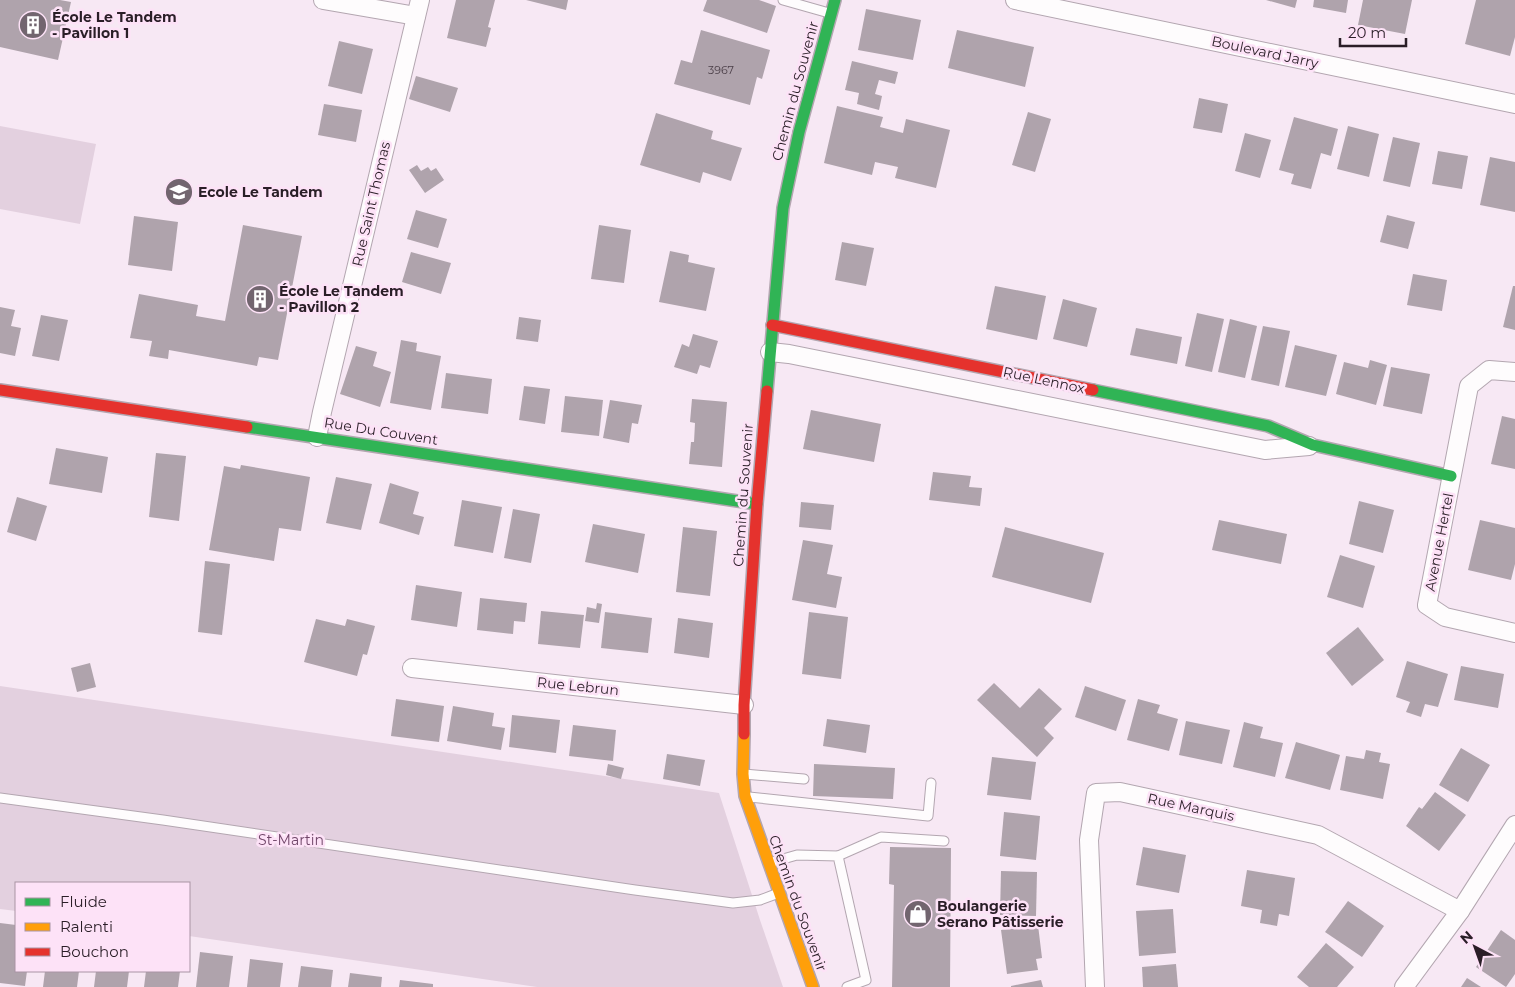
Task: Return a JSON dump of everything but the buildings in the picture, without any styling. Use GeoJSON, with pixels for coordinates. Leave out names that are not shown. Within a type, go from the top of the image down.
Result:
{"type":"FeatureCollection","features":[{"type":"Feature","properties":{"kind":"street"},"geometry":{"type":"LineString","coordinates":[[323,0],[418,8]]}},
{"type":"Feature","properties":{"kind":"street","name":"Chemin du Souvenir"},"geometry":{"type":"LineString","coordinates":[[813,987],[745,796],[743,774],[744,706],[757,504],[783,208],[799,132],[836,0]]}},
{"type":"Feature","properties":{"kind":"street","name":"Boulevard Jarry"},"geometry":{"type":"LineString","coordinates":[[1015,0],[1515,104]]}},
{"type":"Feature","properties":{"kind":"street","name":"Rue Saint Thomas"},"geometry":{"type":"LineString","coordinates":[[317,437],[418,8]]}},
{"type":"Feature","properties":{"kind":"street","name":"Rue Lennox"},"geometry":{"type":"LineString","coordinates":[[772,325],[1268,426],[1313,445],[1451,476]]}},
{"type":"Feature","properties":{"kind":"street","name":"Rue Lennox"},"geometry":{"type":"LineString","coordinates":[[770,352],[789,354],[1265,450],[1313,445]]}},
{"type":"Feature","properties":{"kind":"street"},"geometry":{"type":"LineString","coordinates":[[1451,476],[1469,386],[1489,370],[1515,372]]}},
{"type":"Feature","properties":{"kind":"street","name":"Rue Du Couvent"},"geometry":{"type":"LineString","coordinates":[[0,390],[757,504]]}},
{"type":"Feature","properties":{"kind":"street","name":"Avenue Hertel"},"geometry":{"type":"LineString","coordinates":[[1451,476],[1427,605],[1445,617],[1515,633]]}},
{"type":"Feature","properties":{"kind":"street","name":"Rue Lebrun"},"geometry":{"type":"LineString","coordinates":[[412,668],[744,706]]}},
{"type":"Feature","properties":{"kind":"street","name":"Rue Marquis"},"geometry":{"type":"LineString","coordinates":[[1095,987],[1089,840],[1096,793],[1120,792],[1318,835],[1460,910]]}},
{"type":"Feature","properties":{"kind":"street"},"geometry":{"type":"LineString","coordinates":[[1404,987],[1460,910],[1515,825]]}},
{"type":"Feature","properties":{"kind":"lane"},"geometry":{"type":"LineString","coordinates":[[783,0],[832,14]]}},
{"type":"Feature","properties":{"kind":"lane"},"geometry":{"type":"LineString","coordinates":[[743,774],[804,780]]}},
{"type":"Feature","properties":{"kind":"lane"},"geometry":{"type":"LineString","coordinates":[[745,796],[928,816],[931,783]]}},
{"type":"Feature","properties":{"kind":"lane"},"geometry":{"type":"LineString","coordinates":[[0,798],[733,903],[760,900],[779,893]]}},
{"type":"Feature","properties":{"kind":"lane"},"geometry":{"type":"LineString","coordinates":[[768,864],[797,855],[838,856],[881,837],[944,841]]}},
{"type":"Feature","properties":{"kind":"lane"},"geometry":{"type":"LineString","coordinates":[[838,856],[866,984],[847,987]]}},
{"type":"Feature","properties":{"kind":"green space"},"geometry":{"type":"Polygon","coordinates":[[[0,126],[96,144],[80,224],[0,209],[0,126]]]}},
{"type":"Feature","properties":{"kind":"green space","name":"St-Martin"},"geometry":{"type":"Polygon","coordinates":[[[0,686],[719,793],[783,987],[537,987],[190,936],[190,882],[15,882],[15,911],[0,909],[0,686]]]}},
{"type":"Feature","properties":{"kind":"traffic: fast"},"geometry":{"type":"LineString","coordinates":[[767,391],[783,208],[799,132],[835,0]]}},
{"type":"Feature","properties":{"kind":"traffic: fast"},"geometry":{"type":"LineString","coordinates":[[1093,390],[1268,426],[1313,445],[1451,476]]}},
{"type":"Feature","properties":{"kind":"traffic: fast"},"geometry":{"type":"LineString","coordinates":[[247,427],[757,504]]}},
{"type":"Feature","properties":{"kind":"traffic: slow"},"geometry":{"type":"LineString","coordinates":[[744,734],[743,774],[745,796],[813,987]]}},
{"type":"Feature","properties":{"kind":"traffic: jam"},"geometry":{"type":"LineString","coordinates":[[772,325],[1093,390]]}},
{"type":"Feature","properties":{"kind":"traffic: jam"},"geometry":{"type":"LineString","coordinates":[[0,390],[247,427]]}},
{"type":"Feature","properties":{"kind":"traffic: jam"},"geometry":{"type":"LineString","coordinates":[[744,734],[744,705],[757,504],[767,391]]}},
{"type":"Feature","properties":{"kind":"place","name":"École Le Tandem - Pavillon 1"},"geometry":{"type":"Point","coordinates":[33,25]}},
{"type":"Feature","properties":{"kind":"place","name":"Ecole Le Tandem"},"geometry":{"type":"Point","coordinates":[179,192]}},
{"type":"Feature","properties":{"kind":"place","name":"École Le Tandem - Pavillon 2"},"geometry":{"type":"Point","coordinates":[260,299]}},
{"type":"Feature","properties":{"kind":"place","name":"Boulangerie Serano Pâtisserie"},"geometry":{"type":"Point","coordinates":[918,914]}}]}
